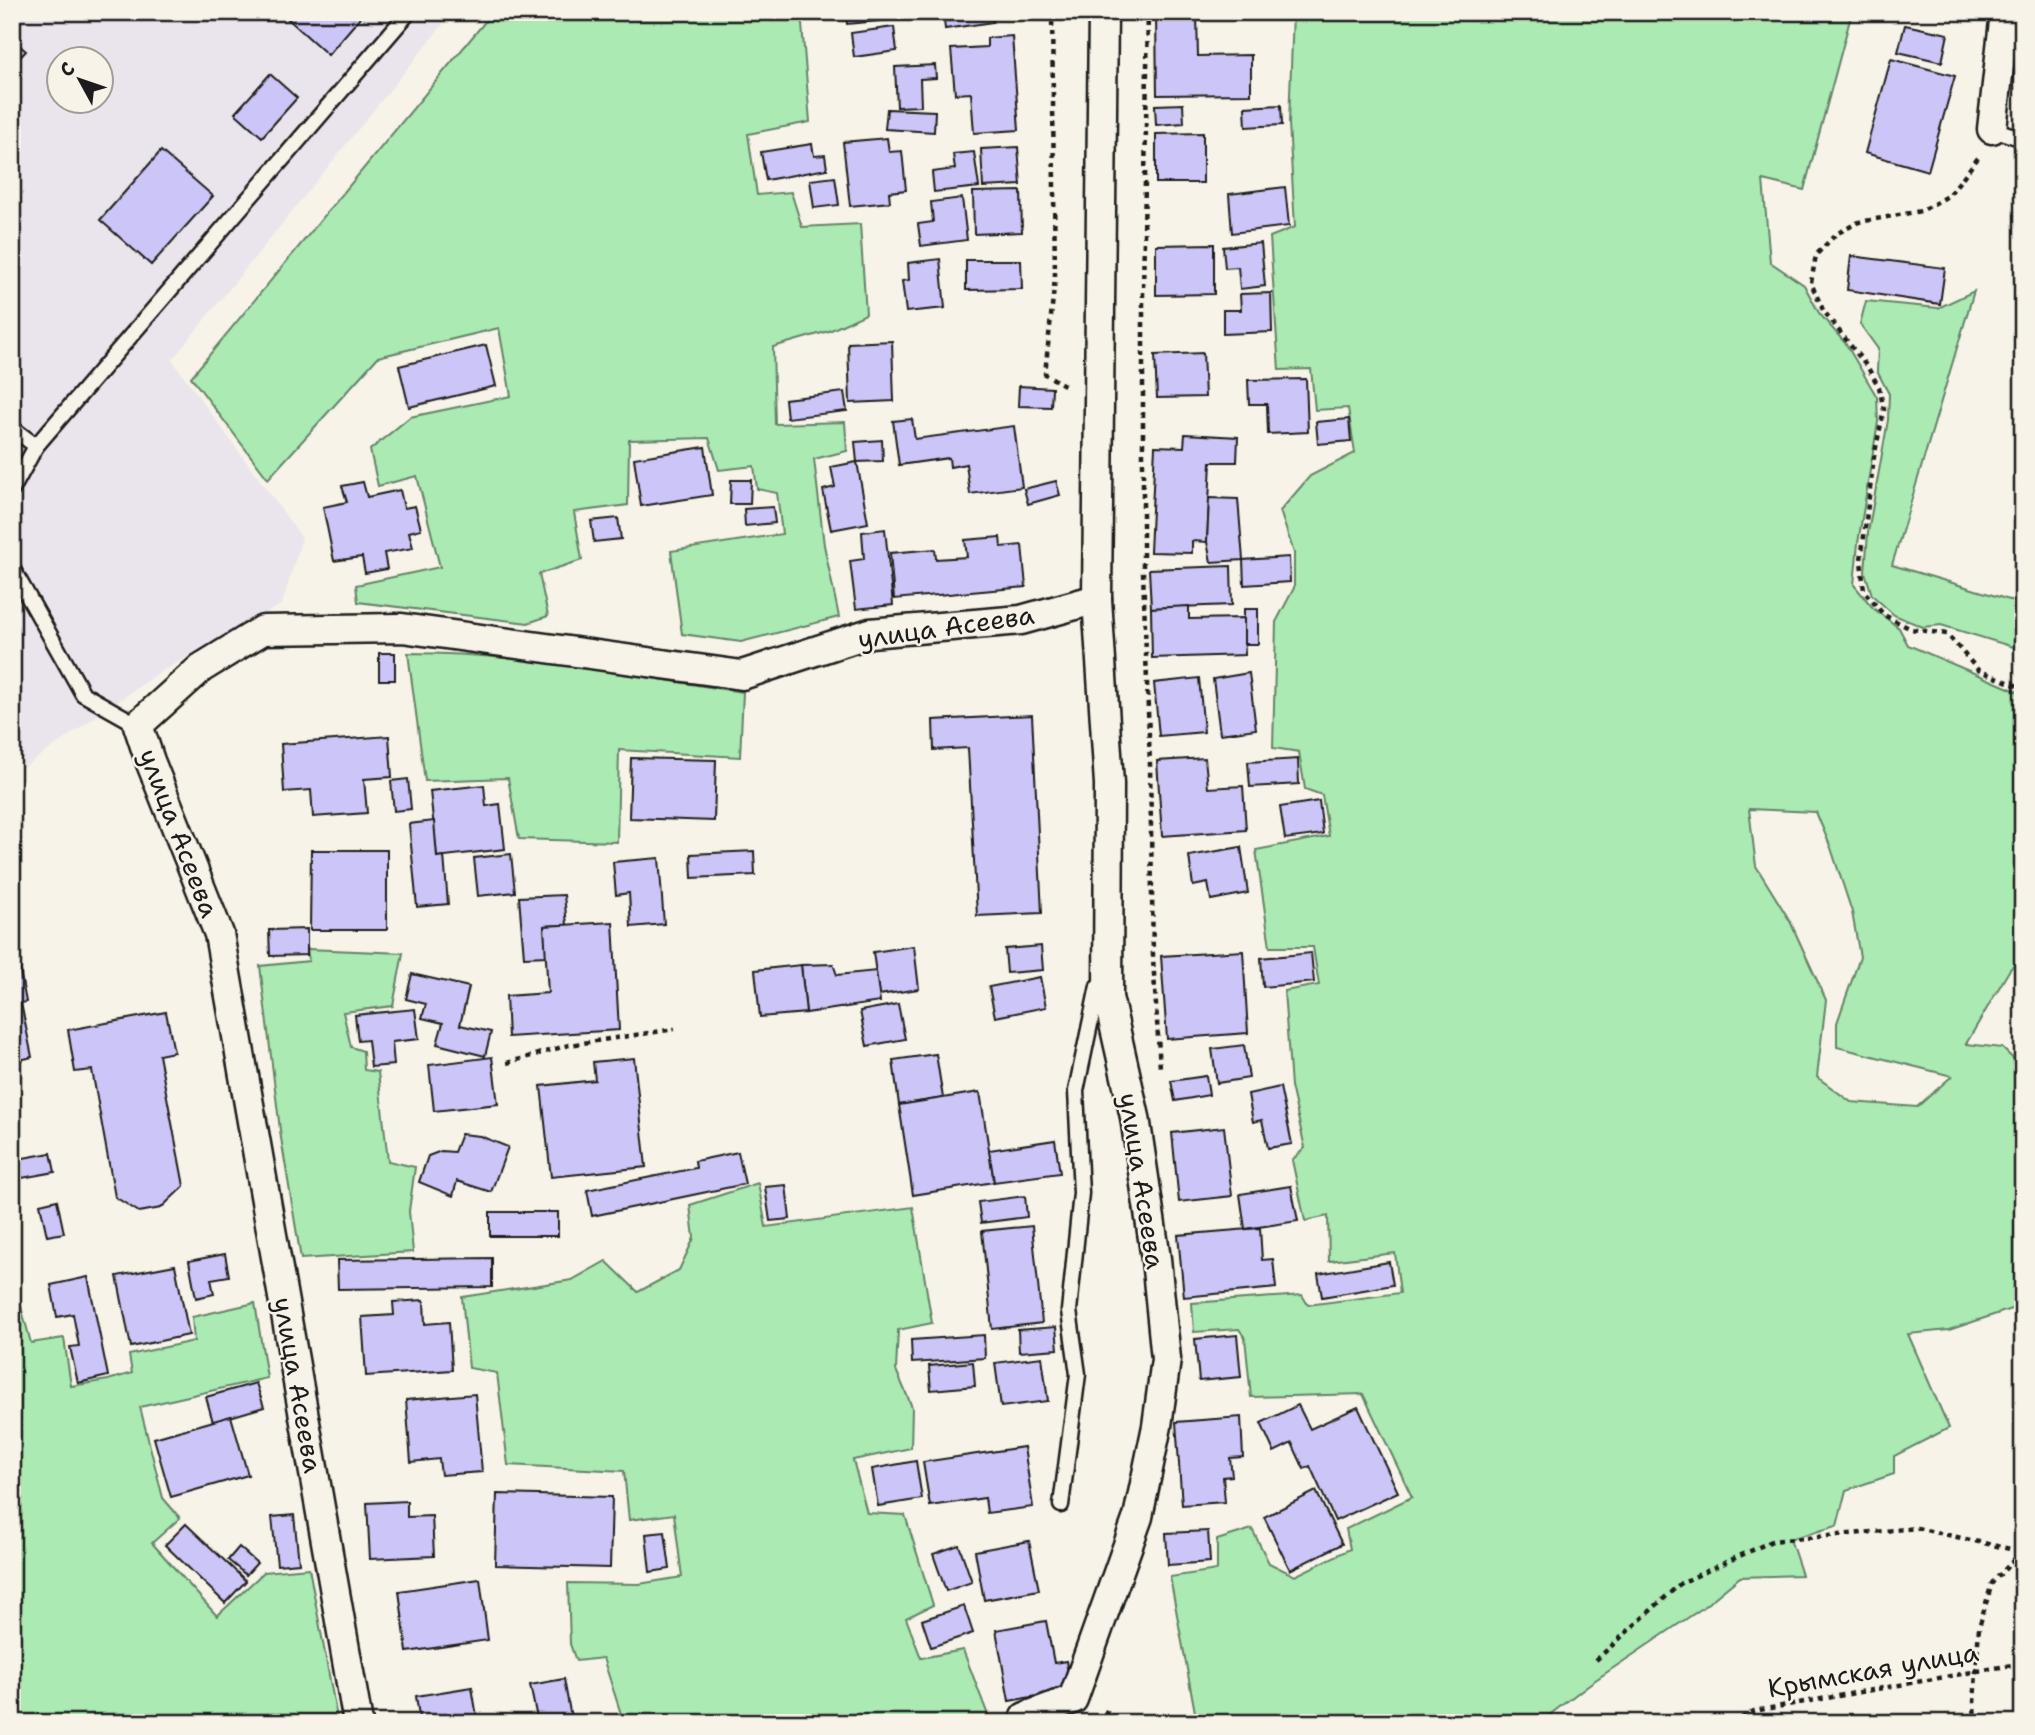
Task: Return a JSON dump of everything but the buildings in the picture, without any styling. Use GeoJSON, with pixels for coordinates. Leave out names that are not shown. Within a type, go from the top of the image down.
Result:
{"type":"FeatureCollection","features":[{"type":"Feature","properties":{"kind":"street","name":"улица Асеева"},"geometry":{"type":"LineString","coordinates":[[1025,1717],[1067,1711],[1138,1517],[1157,1426],[1167,1359],[1156,1259],[1135,1117],[1108,997],[1109,783],[1097,599],[1102,12]]}},
{"type":"Feature","properties":{"kind":"street"},"geometry":{"type":"LineString","coordinates":[[1992,129],[2005,12]]}},
{"type":"Feature","properties":{"kind":"street","name":"улица Асеева"},"geometry":{"type":"LineString","coordinates":[[358,1723],[219,934],[138,725],[201,668],[263,630],[402,628],[742,675],[870,633],[1021,620],[1097,599]]}},
{"type":"Feature","properties":{"kind":"lane"},"geometry":{"type":"LineString","coordinates":[[12,490],[36,446],[409,12]]}},
{"type":"Feature","properties":{"kind":"lane"},"geometry":{"type":"LineString","coordinates":[[1992,129],[2023,139]]}},
{"type":"Feature","properties":{"kind":"lane"},"geometry":{"type":"LineString","coordinates":[[12,428],[36,446]]}},
{"type":"Feature","properties":{"kind":"lane"},"geometry":{"type":"LineString","coordinates":[[12,568],[83,694],[138,725]]}},
{"type":"Feature","properties":{"kind":"lane"},"geometry":{"type":"LineString","coordinates":[[1061,1505],[1078,1374],[1069,1311],[1081,1193],[1076,1091],[1108,941]]}},
{"type":"Feature","properties":{"kind":"path"},"geometry":{"type":"LineString","coordinates":[[1052,12],[1055,278],[1045,374],[1066,386]]}},
{"type":"Feature","properties":{"kind":"path"},"geometry":{"type":"LineString","coordinates":[[1148,12],[1143,292],[1143,571],[1153,958],[1160,1070]]}},
{"type":"Feature","properties":{"kind":"path"},"geometry":{"type":"LineString","coordinates":[[1992,129],[1976,163],[1948,196],[1921,211],[1859,222],[1836,234],[1816,255],[1811,283],[1823,310],[1868,368],[1879,387],[1884,410],[1874,457],[1861,560],[1864,592],[1884,615],[1911,629],[1947,634],[1978,670],[2023,688]]}},
{"type":"Feature","properties":{"kind":"path"},"geometry":{"type":"LineString","coordinates":[[507,1063],[569,1045],[675,1029]]}},
{"type":"Feature","properties":{"kind":"path"},"geometry":{"type":"LineString","coordinates":[[1596,1660],[1681,1583],[1772,1541],[1917,1528],[2021,1550],[1992,1583],[1979,1627],[1975,1723]]}},
{"type":"Feature","properties":{"kind":"path","name":"Крымская улица"},"geometry":{"type":"LineString","coordinates":[[1733,1723],[1754,1711],[2023,1663]]}},
{"type":"Feature","properties":{"kind":"shaded area"},"geometry":{"type":"Polygon","coordinates":[[[12,12],[453,12],[172,360],[302,538],[282,604],[157,674],[23,768],[12,706],[12,12]]]}},
{"type":"Feature","properties":{"kind":"green space"},"geometry":{"type":"Polygon","coordinates":[[[493,12],[801,12],[810,122],[748,134],[757,195],[791,192],[802,227],[860,224],[866,314],[829,331],[773,347],[775,424],[845,422],[847,451],[814,459],[824,545],[839,617],[741,642],[682,634],[671,551],[782,534],[777,493],[757,489],[754,466],[719,470],[709,438],[629,440],[628,505],[574,512],[582,560],[539,574],[548,616],[528,623],[358,602],[356,585],[440,567],[417,476],[378,486],[370,450],[410,417],[511,396],[499,328],[378,357],[268,479],[191,377],[493,12]]]}},
{"type":"Feature","properties":{"kind":"green space"},"geometry":{"type":"Polygon","coordinates":[[[1293,12],[1852,12],[1804,190],[1763,180],[1770,262],[1804,285],[1819,313],[1846,344],[1877,397],[1878,422],[1858,543],[1854,585],[1873,608],[1899,628],[1908,645],[2023,694],[2023,956],[2010,969],[1966,1044],[2002,1048],[2023,1068],[2023,1305],[1949,1330],[1908,1334],[1949,1428],[1894,1456],[1894,1474],[1846,1490],[1837,1526],[1790,1539],[1802,1575],[1740,1577],[1701,1609],[1588,1685],[1539,1723],[1197,1723],[1170,1577],[1217,1570],[1217,1540],[1252,1529],[1269,1563],[1295,1576],[1350,1549],[1346,1529],[1412,1497],[1363,1394],[1251,1397],[1245,1338],[1239,1329],[1194,1332],[1192,1303],[1302,1295],[1308,1305],[1400,1293],[1395,1253],[1329,1261],[1328,1216],[1305,1221],[1292,1160],[1305,1148],[1291,1086],[1284,991],[1319,985],[1313,947],[1270,947],[1256,850],[1329,836],[1322,795],[1305,789],[1299,752],[1273,748],[1276,622],[1294,588],[1294,553],[1280,511],[1310,476],[1355,453],[1348,408],[1315,410],[1311,369],[1279,370],[1270,237],[1295,227],[1289,123],[1293,12]],[[1749,809],[1756,866],[1790,921],[1826,1000],[1817,1077],[1851,1102],[1917,1107],[1952,1076],[1837,1047],[1837,1023],[1860,957],[1852,912],[1816,812],[1749,809]]]}},
{"type":"Feature","properties":{"kind":"green space"},"geometry":{"type":"Polygon","coordinates":[[[1974,291],[1892,565],[2023,604],[2023,650],[1941,625],[1923,627],[1894,615],[1872,595],[1865,572],[1868,533],[1888,420],[1889,394],[1877,371],[1878,349],[1860,324],[1866,301],[1938,308],[1974,291]]]}},
{"type":"Feature","properties":{"kind":"green space"},"geometry":{"type":"Polygon","coordinates":[[[408,653],[534,661],[743,692],[740,757],[619,750],[617,842],[519,839],[508,778],[425,781],[408,653]]]}},
{"type":"Feature","properties":{"kind":"green space"},"geometry":{"type":"Polygon","coordinates":[[[307,949],[403,953],[393,1006],[343,1012],[351,1047],[363,1051],[364,1070],[378,1072],[388,1161],[415,1167],[409,1211],[413,1252],[301,1259],[281,1138],[260,966],[309,961],[307,949]]]}},
{"type":"Feature","properties":{"kind":"green space"},"geometry":{"type":"Polygon","coordinates":[[[758,1183],[766,1227],[913,1207],[932,1323],[898,1330],[896,1370],[912,1407],[911,1448],[853,1460],[867,1513],[905,1515],[933,1605],[906,1618],[921,1658],[963,1650],[991,1723],[605,1723],[621,1714],[603,1658],[576,1661],[570,1644],[568,1583],[639,1584],[682,1577],[674,1514],[629,1520],[624,1471],[508,1465],[497,1373],[469,1368],[462,1297],[572,1280],[606,1261],[638,1292],[679,1270],[694,1238],[690,1205],[758,1183]]]}},
{"type":"Feature","properties":{"kind":"green space"},"geometry":{"type":"Polygon","coordinates":[[[12,1283],[15,1285],[31,1343],[64,1338],[71,1386],[132,1373],[129,1355],[194,1341],[192,1317],[255,1303],[267,1378],[140,1407],[163,1498],[180,1518],[152,1543],[217,1616],[264,1572],[309,1568],[338,1723],[12,1723],[12,1283]]]}}]}
